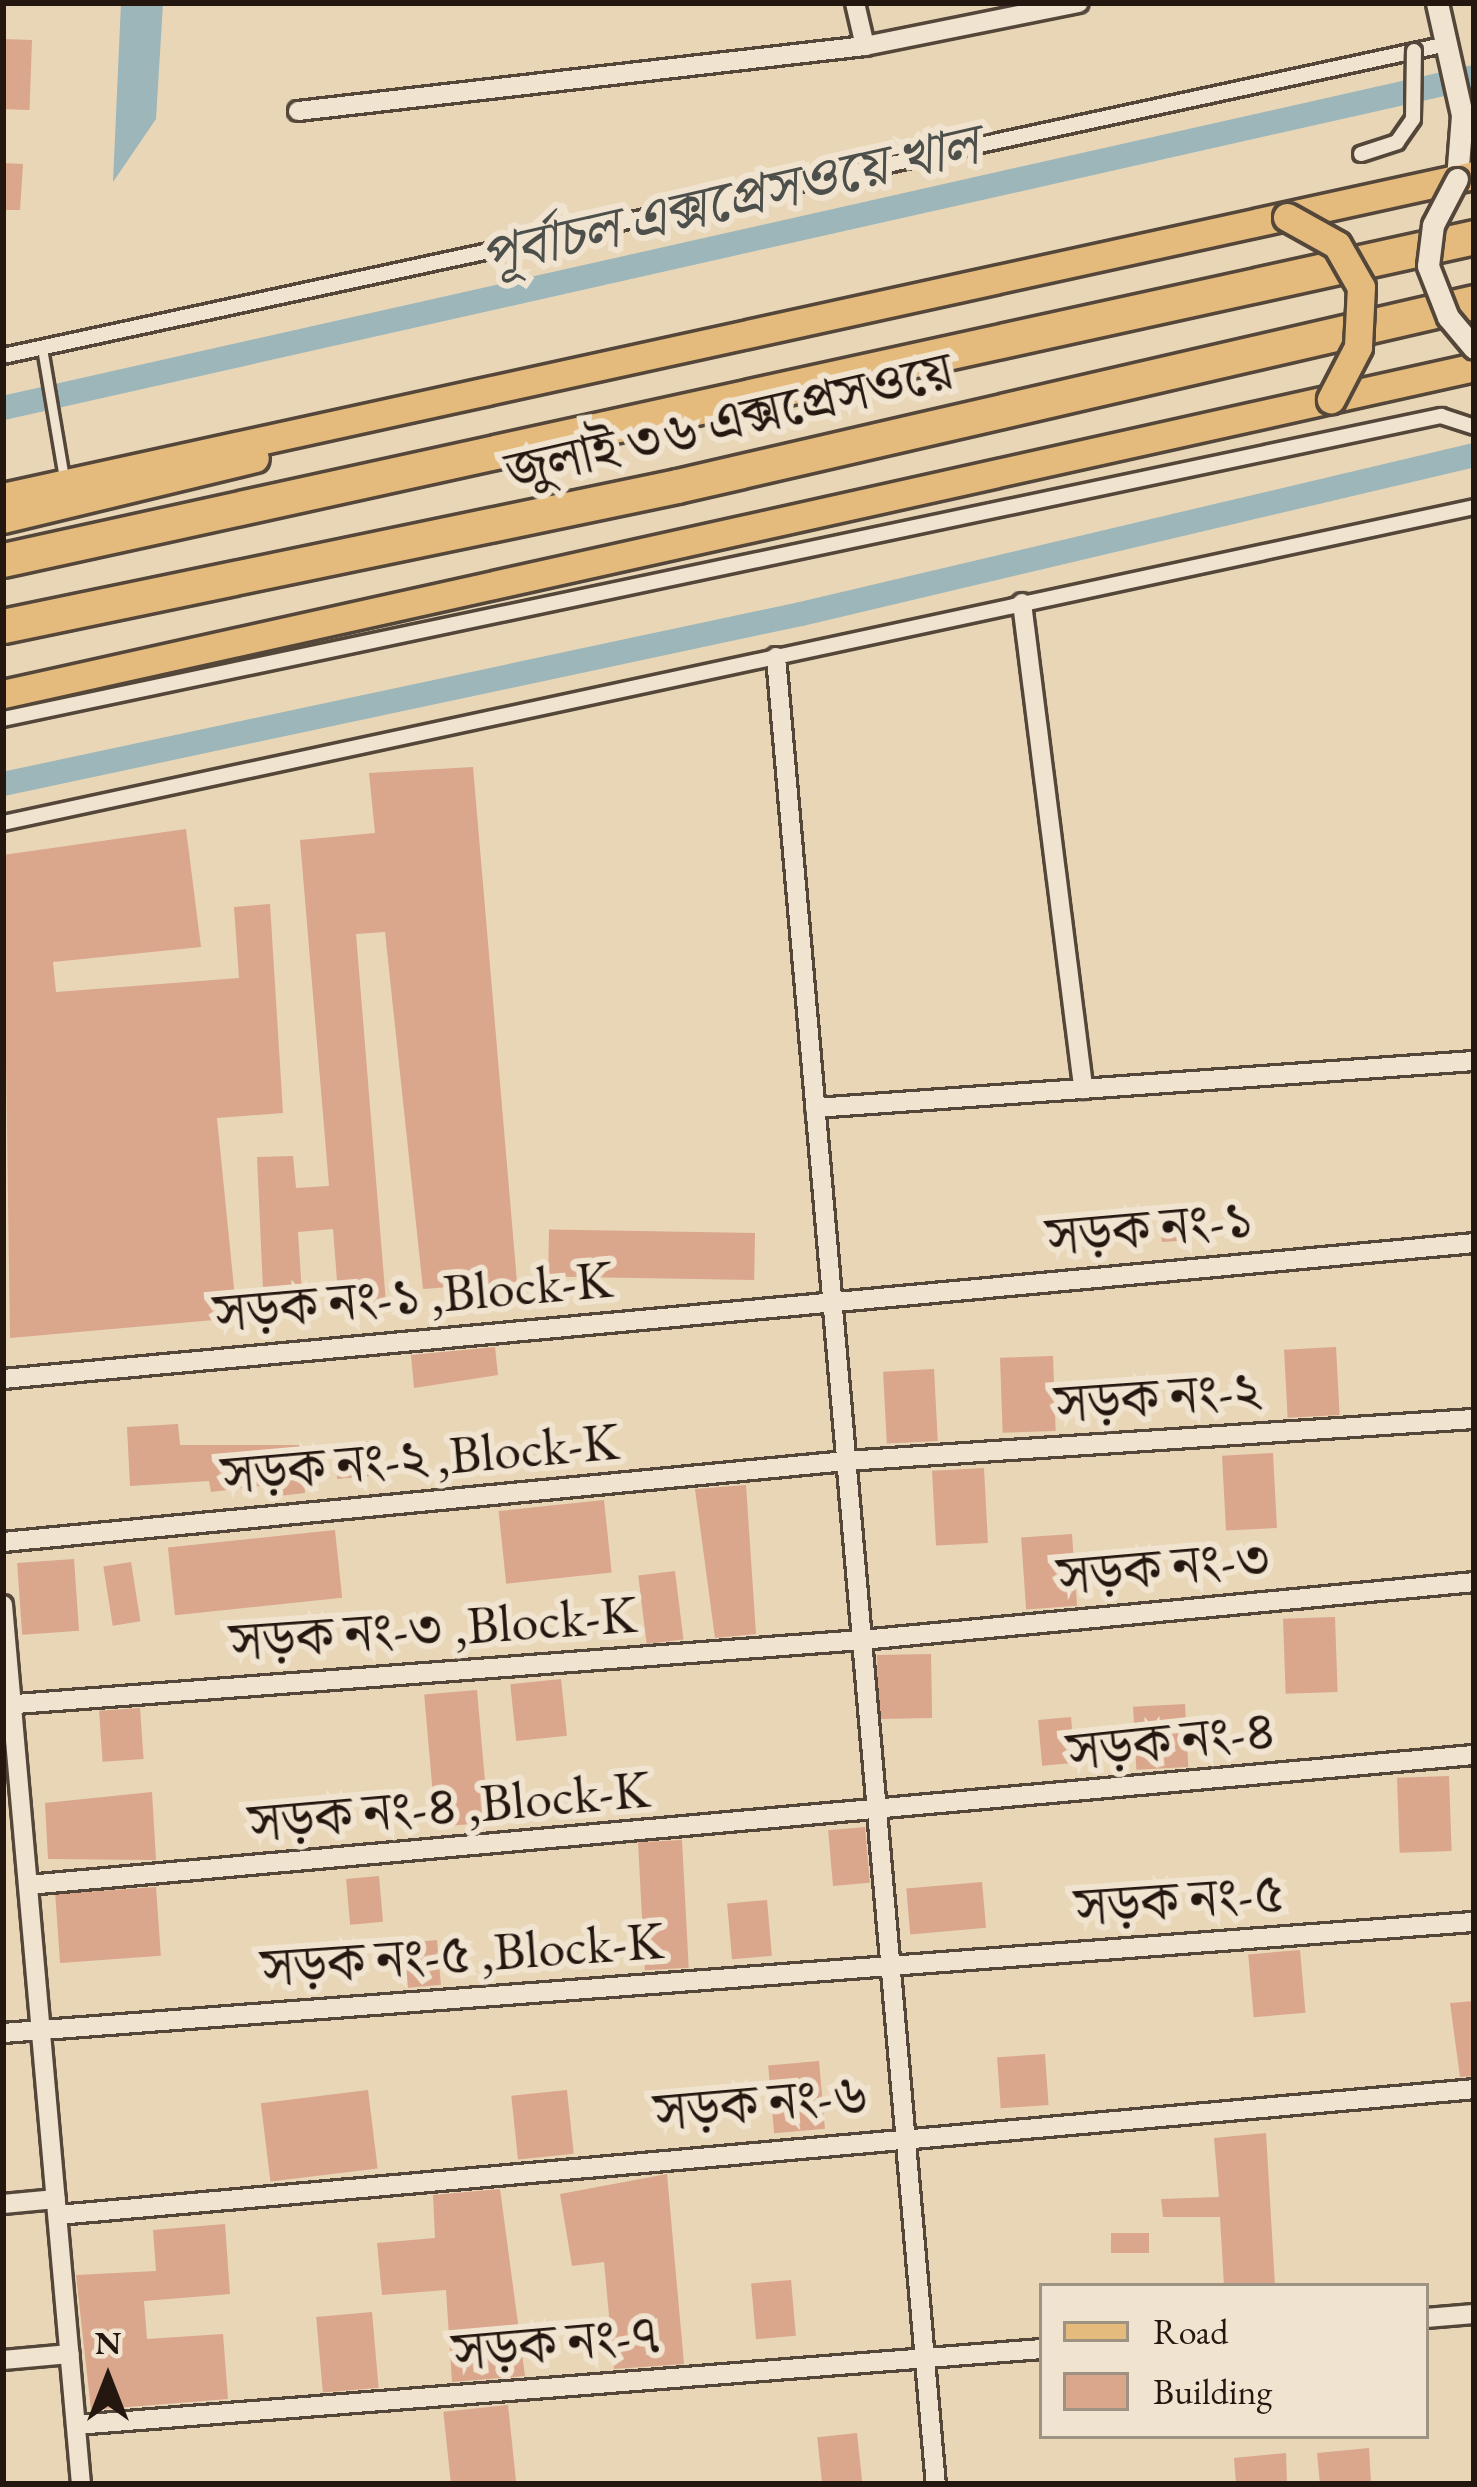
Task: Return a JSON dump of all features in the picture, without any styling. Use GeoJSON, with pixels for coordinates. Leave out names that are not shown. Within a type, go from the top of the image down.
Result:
{"type":"FeatureCollection","features":[{"type":"Feature","properties":{"kind":"highway","name":"জুলাই ৩৬ এক্সপ্রেসওয়ে"},"geometry":{"type":"LineString","coordinates":[[3,560],[1474,237]]}},
{"type":"Feature","properties":{"kind":"highway","name":"জুলাই ৩৬ এক্সপ্রেসওয়ে"},"geometry":{"type":"LineString","coordinates":[[3,626],[677,486],[1474,302]]}},
{"type":"Feature","properties":{"kind":"main road"},"geometry":{"type":"LineString","coordinates":[[3,496],[1030,277],[1466,177]]}},
{"type":"Feature","properties":{"kind":"main road"},"geometry":{"type":"LineString","coordinates":[[1287,217],[1336,245],[1361,287],[1358,347],[1331,399]]}},
{"type":"Feature","properties":{"kind":"main road"},"geometry":{"type":"LineString","coordinates":[[3,694],[1474,367]]}},
{"type":"Feature","properties":{"kind":"main road"},"geometry":{"type":"LineString","coordinates":[[3,519],[212,473],[281,438]]}},
{"type":"Feature","properties":{"kind":"street"},"geometry":{"type":"LineString","coordinates":[[855,3],[865,46]]}},
{"type":"Feature","properties":{"kind":"street"},"geometry":{"type":"LineString","coordinates":[[298,111],[865,46],[1079,3]]}},
{"type":"Feature","properties":{"kind":"street"},"geometry":{"type":"LineString","coordinates":[[1437,3],[1462,115],[1466,177],[1433,225],[1428,266],[1448,317],[1474,348]]}},
{"type":"Feature","properties":{"kind":"street"},"geometry":{"type":"LineString","coordinates":[[3,356],[1447,44]]}},
{"type":"Feature","properties":{"kind":"street"},"geometry":{"type":"LineString","coordinates":[[1361,154],[1397,142],[1412,119],[1414,51]]}},
{"type":"Feature","properties":{"kind":"street"},"geometry":{"type":"LineString","coordinates":[[3,719],[1441,416],[1474,427]]}},
{"type":"Feature","properties":{"kind":"street"},"geometry":{"type":"LineString","coordinates":[[3,823],[1474,507]]}},
{"type":"Feature","properties":{"kind":"street"},"geometry":{"type":"LineString","coordinates":[[1022,603],[1083,1089]]}},
{"type":"Feature","properties":{"kind":"street"},"geometry":{"type":"LineString","coordinates":[[776,657],[936,2484]]}},
{"type":"Feature","properties":{"kind":"street"},"geometry":{"type":"LineString","coordinates":[[815,1108],[1474,1061]]}},
{"type":"Feature","properties":{"kind":"street","name":"সড়ক নং-১"},"geometry":{"type":"LineString","coordinates":[[832,1300],[1474,1244]]}},
{"type":"Feature","properties":{"kind":"street","name":"সড়ক নং-১ ,Block-K"},"geometry":{"type":"LineString","coordinates":[[3,1379],[832,1300]]}},
{"type":"Feature","properties":{"kind":"street","name":"সড়ক নং-২"},"geometry":{"type":"LineString","coordinates":[[846,1461],[1474,1419]]}},
{"type":"Feature","properties":{"kind":"street","name":"সড়ক নং-২ ,Block-K"},"geometry":{"type":"LineString","coordinates":[[3,1542],[846,1461]]}},
{"type":"Feature","properties":{"kind":"street","name":"সড়ক নং-৩"},"geometry":{"type":"LineString","coordinates":[[862,1640],[1474,1582]]}},
{"type":"Feature","properties":{"kind":"street"},"geometry":{"type":"LineString","coordinates":[[3,1605],[8,1704],[81,2484]]}},
{"type":"Feature","properties":{"kind":"street","name":"সড়ক নং-৩ ,Block-K"},"geometry":{"type":"LineString","coordinates":[[8,1704],[862,1640]]}},
{"type":"Feature","properties":{"kind":"street","name":"সড়ক নং-৪"},"geometry":{"type":"LineString","coordinates":[[877,1815],[1474,1755]]}},
{"type":"Feature","properties":{"kind":"street","name":"সড়ক নং-৪ ,Block-K"},"geometry":{"type":"LineString","coordinates":[[28,1885],[877,1815]]}},
{"type":"Feature","properties":{"kind":"street"},"geometry":{"type":"LineString","coordinates":[[3,1862],[26,1859]]}},
{"type":"Feature","properties":{"kind":"street","name":"সড়ক নং-৫"},"geometry":{"type":"LineString","coordinates":[[890,1966],[1474,1922]]}},
{"type":"Feature","properties":{"kind":"street","name":"সড়ক নং-৫ ,Block-K"},"geometry":{"type":"LineString","coordinates":[[3,2033],[890,1966]]}},
{"type":"Feature","properties":{"kind":"street","name":"সড়ক নং-৬"},"geometry":{"type":"LineString","coordinates":[[3,2204],[57,2207],[1474,2090]]}},
{"type":"Feature","properties":{"kind":"street"},"geometry":{"type":"LineString","coordinates":[[1429,2318],[1474,2314]]}},
{"type":"Feature","properties":{"kind":"street","name":"সড়ক নং-৭"},"geometry":{"type":"LineString","coordinates":[[76,2426],[1039,2349]]}},
{"type":"Feature","properties":{"kind":"street"},"geometry":{"type":"LineString","coordinates":[[3,2360],[70,2354]]}},
{"type":"Feature","properties":{"kind":"lane"},"geometry":{"type":"LineString","coordinates":[[42,348],[65,483]]}},
{"type":"Feature","properties":{"kind":"water"},"geometry":{"type":"Polygon","coordinates":[[[121,3],[163,3],[156,119],[113,182],[121,3]]]}},
{"type":"Feature","properties":{"kind":"building"},"geometry":{"type":"Polygon","coordinates":[[[3,39],[32,40],[30,110],[3,109],[3,39]]]}},
{"type":"Feature","properties":{"kind":"building"},"geometry":{"type":"Polygon","coordinates":[[[3,163],[23,164],[20,210],[3,210],[3,163]]]}},
{"type":"Feature","properties":{"kind":"building"},"geometry":{"type":"Polygon","coordinates":[[[473,767],[517,1282],[423,1289],[385,932],[356,934],[386,1303],[339,1307],[333,1229],[298,1232],[303,1310],[264,1312],[257,1157],[293,1156],[296,1188],[329,1186],[300,840],[375,833],[369,773],[473,767]]]}},
{"type":"Feature","properties":{"kind":"building"},"geometry":{"type":"Polygon","coordinates":[[[186,829],[201,947],[53,962],[56,992],[239,978],[234,907],[270,904],[283,1113],[217,1118],[237,1318],[10,1338],[3,855],[186,829]]]}},
{"type":"Feature","properties":{"kind":"building"},"geometry":{"type":"Polygon","coordinates":[[[1188,1214],[1190,1240],[1162,1242],[1160,1216],[1188,1214]]]}},
{"type":"Feature","properties":{"kind":"building"},"geometry":{"type":"Polygon","coordinates":[[[549,1229],[755,1233],[754,1280],[548,1276],[549,1229]]]}},
{"type":"Feature","properties":{"kind":"building"},"geometry":{"type":"Polygon","coordinates":[[[495,1347],[498,1375],[414,1388],[411,1355],[495,1347]]]}},
{"type":"Feature","properties":{"kind":"building"},"geometry":{"type":"Polygon","coordinates":[[[1336,1347],[1340,1415],[1288,1418],[1284,1350],[1336,1347]]]}},
{"type":"Feature","properties":{"kind":"building"},"geometry":{"type":"Polygon","coordinates":[[[1053,1356],[1056,1431],[1003,1433],[1000,1358],[1053,1356]]]}},
{"type":"Feature","properties":{"kind":"building"},"geometry":{"type":"Polygon","coordinates":[[[934,1369],[938,1441],[887,1444],[883,1372],[934,1369]]]}},
{"type":"Feature","properties":{"kind":"building"},"geometry":{"type":"Polygon","coordinates":[[[178,1424],[180,1445],[302,1445],[305,1493],[270,1497],[268,1485],[211,1492],[209,1481],[130,1486],[127,1427],[178,1424]]]}},
{"type":"Feature","properties":{"kind":"building"},"geometry":{"type":"Polygon","coordinates":[[[370,1441],[373,1476],[337,1479],[334,1444],[370,1441]]]}},
{"type":"Feature","properties":{"kind":"building"},"geometry":{"type":"Polygon","coordinates":[[[1273,1453],[1277,1528],[1226,1531],[1222,1456],[1273,1453]]]}},
{"type":"Feature","properties":{"kind":"building"},"geometry":{"type":"Polygon","coordinates":[[[984,1468],[988,1543],[936,1546],[932,1471],[984,1468]]]}},
{"type":"Feature","properties":{"kind":"building"},"geometry":{"type":"Polygon","coordinates":[[[746,1485],[756,1634],[715,1638],[695,1489],[746,1485]]]}},
{"type":"Feature","properties":{"kind":"building"},"geometry":{"type":"Polygon","coordinates":[[[604,1500],[612,1573],[506,1584],[499,1511],[604,1500]]]}},
{"type":"Feature","properties":{"kind":"building"},"geometry":{"type":"Polygon","coordinates":[[[335,1530],[342,1598],[175,1615],[168,1548],[335,1530]]]}},
{"type":"Feature","properties":{"kind":"building"},"geometry":{"type":"Polygon","coordinates":[[[1072,1534],[1077,1606],[1026,1609],[1021,1538],[1072,1534]]]}},
{"type":"Feature","properties":{"kind":"building"},"geometry":{"type":"Polygon","coordinates":[[[74,1559],[79,1631],[22,1635],[17,1563],[74,1559]]]}},
{"type":"Feature","properties":{"kind":"building"},"geometry":{"type":"Polygon","coordinates":[[[131,1562],[140,1621],[113,1626],[103,1566],[131,1562]]]}},
{"type":"Feature","properties":{"kind":"building"},"geometry":{"type":"Polygon","coordinates":[[[675,1571],[683,1639],[647,1644],[638,1576],[675,1571]]]}},
{"type":"Feature","properties":{"kind":"building"},"geometry":{"type":"Polygon","coordinates":[[[1335,1617],[1338,1692],[1286,1694],[1283,1619],[1335,1617]]]}},
{"type":"Feature","properties":{"kind":"building"},"geometry":{"type":"Polygon","coordinates":[[[931,1654],[932,1718],[878,1719],[877,1655],[931,1654]]]}},
{"type":"Feature","properties":{"kind":"building"},"geometry":{"type":"Polygon","coordinates":[[[561,1679],[567,1736],[516,1741],[510,1684],[561,1679]]]}},
{"type":"Feature","properties":{"kind":"building"},"geometry":{"type":"Polygon","coordinates":[[[477,1690],[489,1822],[436,1827],[424,1695],[477,1690]]]}},
{"type":"Feature","properties":{"kind":"building"},"geometry":{"type":"Polygon","coordinates":[[[1185,1704],[1188,1767],[1136,1770],[1133,1707],[1185,1704]]]}},
{"type":"Feature","properties":{"kind":"building"},"geometry":{"type":"Polygon","coordinates":[[[140,1708],[144,1759],[103,1762],[99,1711],[140,1708]]]}},
{"type":"Feature","properties":{"kind":"building"},"geometry":{"type":"Polygon","coordinates":[[[1071,1717],[1075,1763],[1042,1766],[1038,1720],[1071,1717]]]}},
{"type":"Feature","properties":{"kind":"building"},"geometry":{"type":"Polygon","coordinates":[[[1449,1776],[1452,1851],[1400,1853],[1397,1778],[1449,1776]]]}},
{"type":"Feature","properties":{"kind":"building"},"geometry":{"type":"Polygon","coordinates":[[[152,1792],[156,1860],[48,1859],[45,1803],[152,1792]]]}},
{"type":"Feature","properties":{"kind":"building"},"geometry":{"type":"Polygon","coordinates":[[[865,1827],[870,1883],[833,1886],[828,1830],[865,1827]]]}},
{"type":"Feature","properties":{"kind":"building"},"geometry":{"type":"Polygon","coordinates":[[[682,1840],[689,1968],[645,1970],[638,1842],[682,1840]]]}},
{"type":"Feature","properties":{"kind":"building"},"geometry":{"type":"Polygon","coordinates":[[[379,1876],[383,1922],[350,1925],[346,1879],[379,1876]]]}},
{"type":"Feature","properties":{"kind":"building"},"geometry":{"type":"Polygon","coordinates":[[[982,1882],[986,1928],[910,1934],[906,1889],[982,1882]]]}},
{"type":"Feature","properties":{"kind":"building"},"geometry":{"type":"Polygon","coordinates":[[[156,1887],[161,1956],[60,1963],[55,1894],[156,1887]]]}},
{"type":"Feature","properties":{"kind":"building"},"geometry":{"type":"Polygon","coordinates":[[[767,1900],[772,1956],[732,1959],[727,1903],[767,1900]]]}},
{"type":"Feature","properties":{"kind":"building"},"geometry":{"type":"Polygon","coordinates":[[[437,1940],[441,1985],[408,1988],[404,1943],[437,1940]]]}},
{"type":"Feature","properties":{"kind":"building"},"geometry":{"type":"Polygon","coordinates":[[[1300,1950],[1305,2013],[1254,2017],[1248,1955],[1300,1950]]]}},
{"type":"Feature","properties":{"kind":"building"},"geometry":{"type":"Polygon","coordinates":[[[1474,2001],[1474,2076],[1460,2077],[1450,2003],[1474,2001]]]}},
{"type":"Feature","properties":{"kind":"building"},"geometry":{"type":"Polygon","coordinates":[[[1045,2054],[1049,2105],[1001,2108],[997,2057],[1045,2054]]]}},
{"type":"Feature","properties":{"kind":"building"},"geometry":{"type":"Polygon","coordinates":[[[819,2061],[825,2129],[774,2133],[768,2065],[819,2061]]]}},
{"type":"Feature","properties":{"kind":"building"},"geometry":{"type":"Polygon","coordinates":[[[368,2090],[378,2168],[270,2182],[261,2103],[368,2090]]]}},
{"type":"Feature","properties":{"kind":"building"},"geometry":{"type":"Polygon","coordinates":[[[567,2090],[574,2154],[518,2160],[511,2096],[567,2090]]]}},
{"type":"Feature","properties":{"kind":"building"},"geometry":{"type":"Polygon","coordinates":[[[1266,2133],[1275,2283],[1224,2283],[1220,2217],[1163,2217],[1161,2199],[1219,2197],[1214,2138],[1266,2133]]]}},
{"type":"Feature","properties":{"kind":"building"},"geometry":{"type":"Polygon","coordinates":[[[667,2174],[684,2364],[614,2369],[604,2262],[572,2266],[560,2194],[667,2174]]]}},
{"type":"Feature","properties":{"kind":"building"},"geometry":{"type":"Polygon","coordinates":[[[500,2189],[525,2376],[452,2382],[446,2290],[382,2295],[377,2243],[435,2238],[433,2195],[500,2189]]]}},
{"type":"Feature","properties":{"kind":"building"},"geometry":{"type":"Polygon","coordinates":[[[225,2224],[230,2294],[144,2301],[147,2339],[223,2334],[228,2399],[91,2410],[76,2275],[156,2271],[153,2230],[225,2224]]]}},
{"type":"Feature","properties":{"kind":"building"},"geometry":{"type":"Polygon","coordinates":[[[1111,2233],[1149,2233],[1149,2253],[1111,2253],[1111,2233]]]}},
{"type":"Feature","properties":{"kind":"building"},"geometry":{"type":"Polygon","coordinates":[[[791,2280],[796,2336],[756,2339],[751,2283],[791,2280]]]}},
{"type":"Feature","properties":{"kind":"building"},"geometry":{"type":"Polygon","coordinates":[[[372,2312],[379,2388],[323,2393],[316,2317],[372,2312]]]}},
{"type":"Feature","properties":{"kind":"building"},"geometry":{"type":"Polygon","coordinates":[[[508,2405],[516,2484],[451,2484],[443,2412],[508,2405]]]}},
{"type":"Feature","properties":{"kind":"building"},"geometry":{"type":"Polygon","coordinates":[[[857,2433],[862,2484],[822,2484],[817,2437],[857,2433]]]}},
{"type":"Feature","properties":{"kind":"building"},"geometry":{"type":"Polygon","coordinates":[[[1369,2448],[1371,2484],[1320,2484],[1317,2453],[1369,2448]]]}},
{"type":"Feature","properties":{"kind":"building"},"geometry":{"type":"Polygon","coordinates":[[[1286,2453],[1287,2484],[1236,2484],[1234,2458],[1286,2453]]]}},
{"type":"Feature","properties":{"kind":"waterway","name":"পূর্বাচল এক্সপ্রেসওয়ে খাল"},"geometry":{"type":"LineString","coordinates":[[3,408],[1474,77]]}},
{"type":"Feature","properties":{"kind":"waterway","name":"পূর্বাচল এক্সপ্রেসওয়ে খাল"},"geometry":{"type":"LineString","coordinates":[[3,784],[801,614],[1474,455]]}}]}
